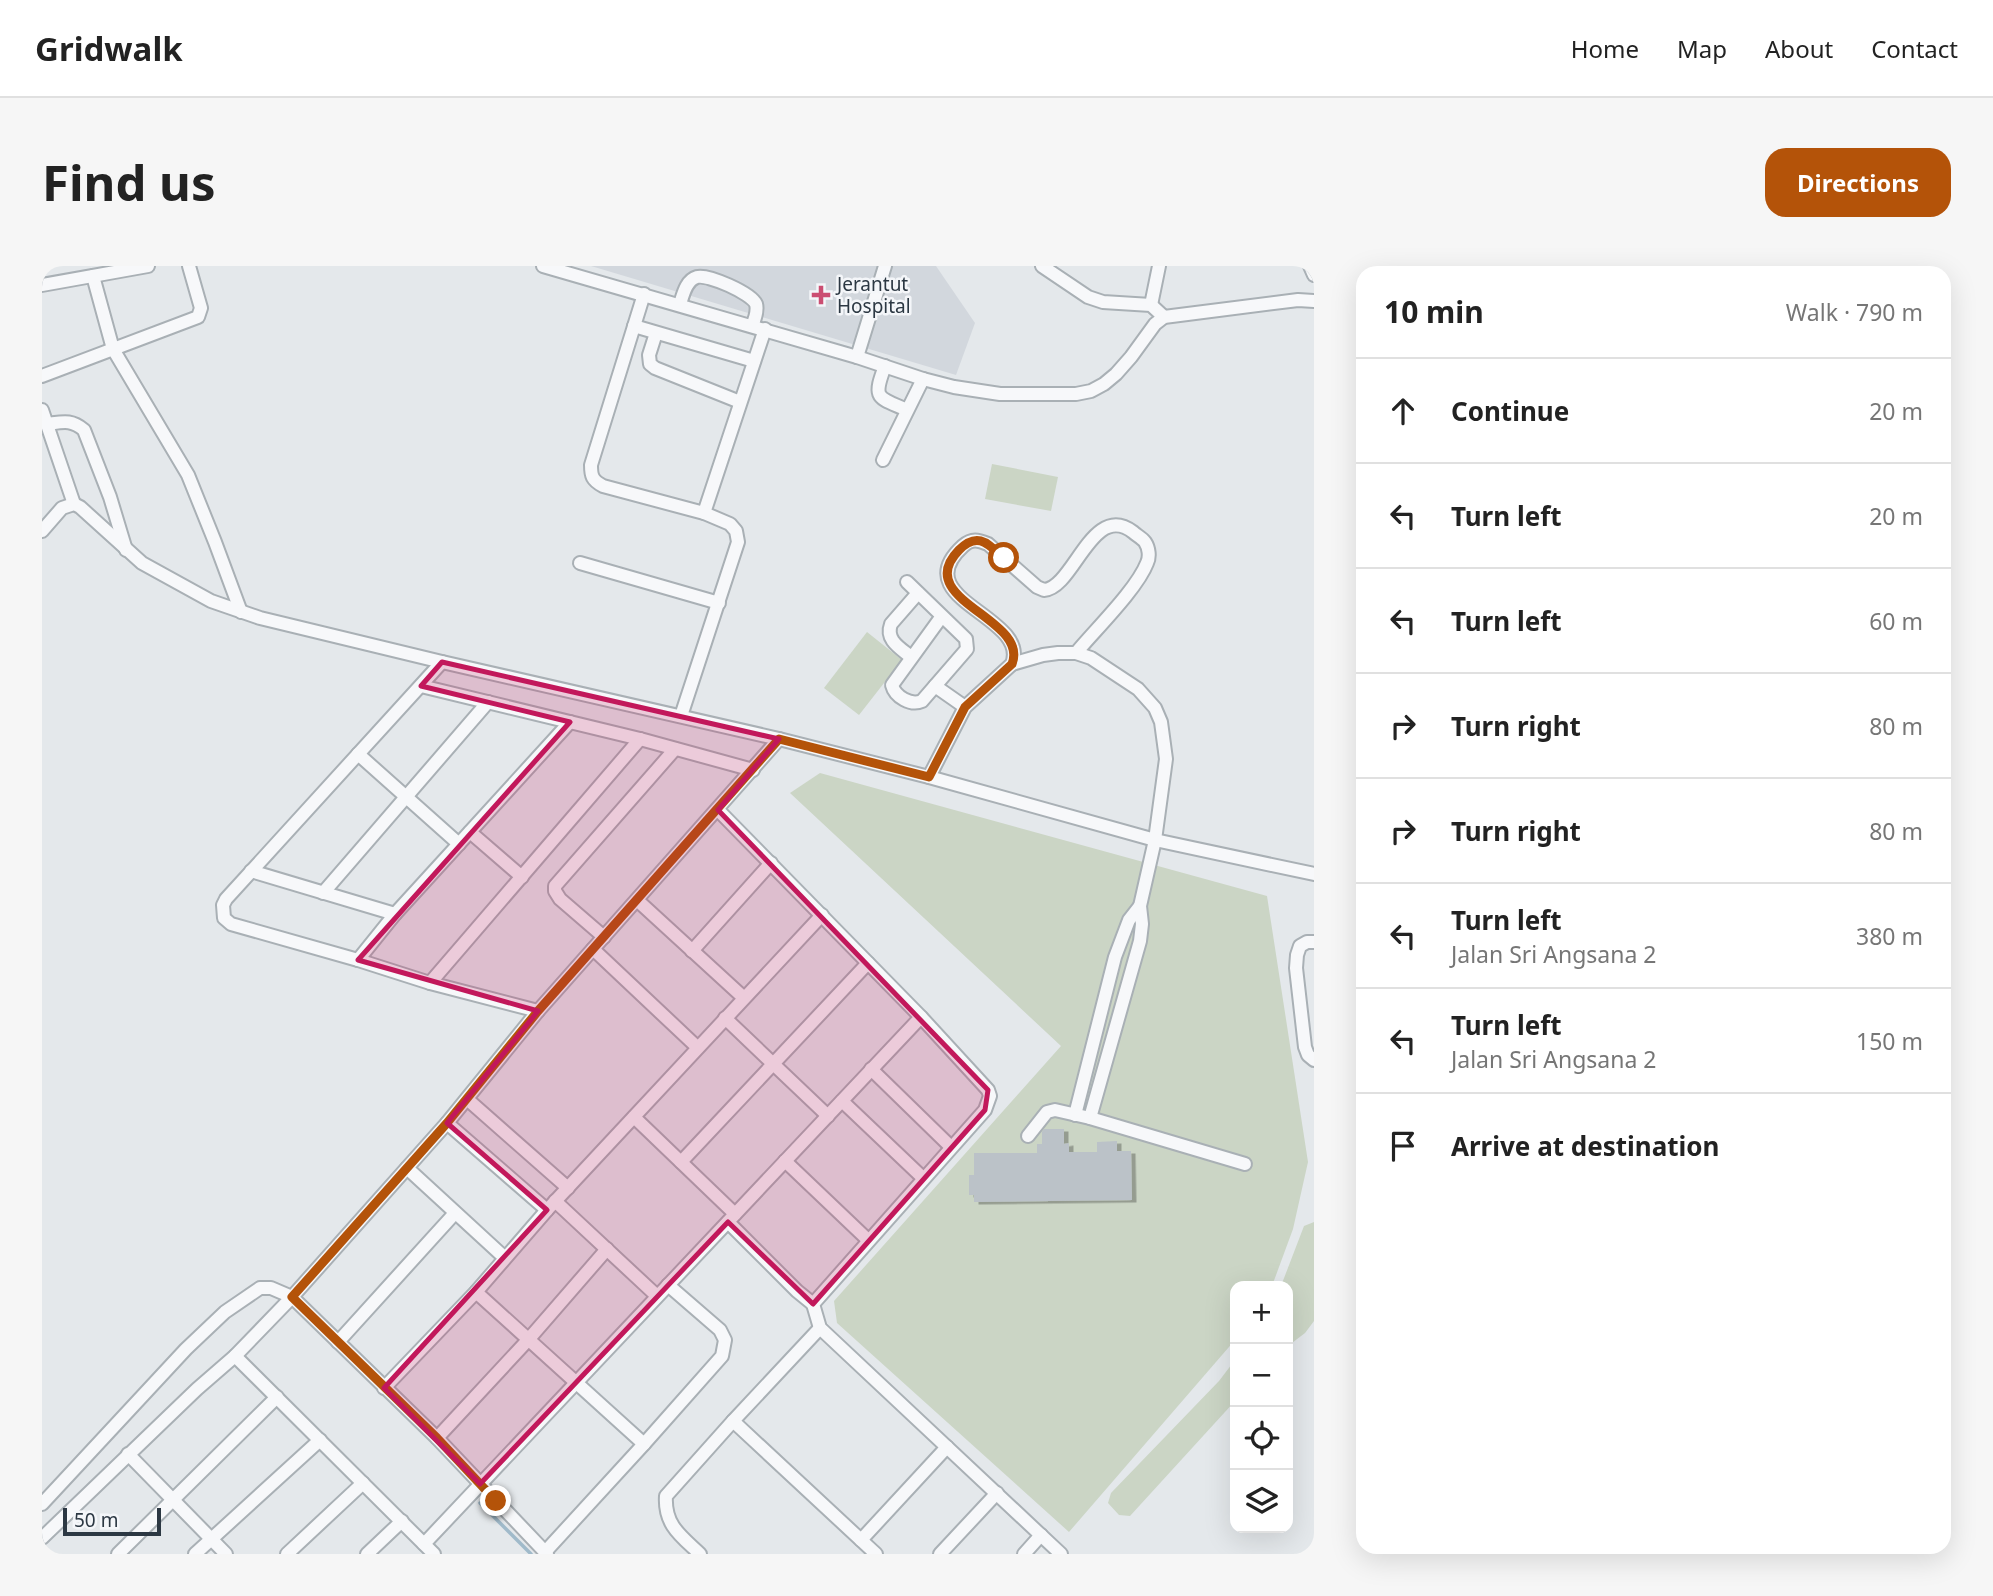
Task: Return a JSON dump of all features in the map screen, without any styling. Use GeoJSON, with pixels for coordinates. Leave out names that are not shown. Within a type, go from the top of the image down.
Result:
{"type":"FeatureCollection","features":[{"type":"Feature","properties":{"kind":"street"},"geometry":{"type":"LineString","coordinates":[[42,285],[148,266]]}},
{"type":"Feature","properties":{"kind":"street"},"geometry":{"type":"LineString","coordinates":[[42,376],[198,317],[201,308],[189,266]]}},
{"type":"Feature","properties":{"kind":"street"},"geometry":{"type":"LineString","coordinates":[[543,266],[680,304],[923,379],[1000,394],[1076,394],[1091,391],[1116,374],[1155,324],[1164,317],[1314,300]]}},
{"type":"Feature","properties":{"kind":"street"},"geometry":{"type":"LineString","coordinates":[[857,357],[885,266]]}},
{"type":"Feature","properties":{"kind":"street"},"geometry":{"type":"LineString","coordinates":[[1042,266],[1088,298],[1103,302],[1151,305],[1164,317]]}},
{"type":"Feature","properties":{"kind":"street"},"geometry":{"type":"LineString","coordinates":[[1151,305],[1158,266]]}},
{"type":"Feature","properties":{"kind":"street"},"geometry":{"type":"LineString","coordinates":[[1310,266],[1314,275]]}},
{"type":"Feature","properties":{"kind":"street"},"geometry":{"type":"LineString","coordinates":[[93,276],[113,349],[188,475],[240,612]]}},
{"type":"Feature","properties":{"kind":"street"},"geometry":{"type":"LineString","coordinates":[[680,304],[688,283],[701,276],[746,293],[753,299],[757,310],[759,328],[754,361],[704,513]]}},
{"type":"Feature","properties":{"kind":"street"},"geometry":{"type":"LineString","coordinates":[[644,294],[591,465],[591,475],[594,482],[603,486],[704,513],[730,524],[736,531],[738,542],[681,716]]}},
{"type":"Feature","properties":{"kind":"street"},"geometry":{"type":"LineString","coordinates":[[634,326],[754,361]]}},
{"type":"Feature","properties":{"kind":"street"},"geometry":{"type":"LineString","coordinates":[[656,333],[649,355],[650,364],[740,402]]}},
{"type":"Feature","properties":{"kind":"street"},"geometry":{"type":"LineString","coordinates":[[885,366],[878,384],[879,395],[882,399],[907,410]]}},
{"type":"Feature","properties":{"kind":"street"},"geometry":{"type":"LineString","coordinates":[[883,460],[923,379]]}},
{"type":"Feature","properties":{"kind":"street"},"geometry":{"type":"LineString","coordinates":[[42,410],[74,503],[142,563],[211,601],[240,612],[442,662],[779,739],[929,777],[1155,840],[1314,874]]}},
{"type":"Feature","properties":{"kind":"street"},"geometry":{"type":"LineString","coordinates":[[47,425],[66,421],[76,423],[84,430],[110,497],[126,550]]}},
{"type":"Feature","properties":{"kind":"street"},"geometry":{"type":"LineString","coordinates":[[42,531],[62,508],[74,503]]}},
{"type":"Feature","properties":{"kind":"street"},"geometry":{"type":"LineString","coordinates":[[1012,664],[1012,644],[951,587],[947,568],[955,555],[966,543],[980,540],[1037,587],[1050,590],[1105,528],[1116,524],[1126,527],[1145,543],[1149,554],[1147,563],[1130,589],[1076,653]]}},
{"type":"Feature","properties":{"kind":"street"},"geometry":{"type":"LineString","coordinates":[[579,563],[719,603]]}},
{"type":"Feature","properties":{"kind":"street"},"geometry":{"type":"LineString","coordinates":[[907,582],[966,639],[968,645],[918,703],[909,703],[893,690],[891,685],[942,616]]}},
{"type":"Feature","properties":{"kind":"street"},"geometry":{"type":"LineString","coordinates":[[911,657],[891,639],[889,629],[918,593]]}},
{"type":"Feature","properties":{"kind":"street"},"geometry":{"type":"LineString","coordinates":[[929,777],[965,707],[1012,664],[1043,655],[1076,653],[1091,658],[1139,689],[1155,708],[1161,722],[1166,759],[1155,840],[1140,906],[1140,941],[1090,1118]]}},
{"type":"Feature","properties":{"kind":"street"},"geometry":{"type":"LineString","coordinates":[[442,662],[226,899],[223,905],[224,918],[231,924],[358,960],[430,984],[538,1011]]}},
{"type":"Feature","properties":{"kind":"street"},"geometry":{"type":"LineString","coordinates":[[421,686],[640,739],[753,770]]}},
{"type":"Feature","properties":{"kind":"street"},"geometry":{"type":"LineString","coordinates":[[935,686],[965,707]]}},
{"type":"Feature","properties":{"kind":"street"},"geometry":{"type":"LineString","coordinates":[[323,893],[488,702]]}},
{"type":"Feature","properties":{"kind":"street"},"geometry":{"type":"LineString","coordinates":[[358,960],[395,914],[570,722]]}},
{"type":"Feature","properties":{"kind":"street"},"geometry":{"type":"LineString","coordinates":[[430,984],[640,739]]}},
{"type":"Feature","properties":{"kind":"street"},"geometry":{"type":"LineString","coordinates":[[42,1538],[128,1454],[235,1356],[292,1297],[447,1123],[538,1011],[779,739]]}},
{"type":"Feature","properties":{"kind":"street"},"geometry":{"type":"LineString","coordinates":[[604,937],[560,899],[555,886],[675,749]]}},
{"type":"Feature","properties":{"kind":"street"},"geometry":{"type":"LineString","coordinates":[[358,754],[459,844]]}},
{"type":"Feature","properties":{"kind":"street"},"geometry":{"type":"LineString","coordinates":[[718,810],[869,963],[988,1090],[990,1096],[985,1110],[813,1304]]}},
{"type":"Feature","properties":{"kind":"street"},"geometry":{"type":"LineString","coordinates":[[470,832],[522,877]]}},
{"type":"Feature","properties":{"kind":"street"},"geometry":{"type":"LineString","coordinates":[[692,951],[771,863]]}},
{"type":"Feature","properties":{"kind":"street"},"geometry":{"type":"LineString","coordinates":[[251,871],[395,914]]}},
{"type":"Feature","properties":{"kind":"street"},"geometry":{"type":"LineString","coordinates":[[637,900],[744,998]]}},
{"type":"Feature","properties":{"kind":"street"},"geometry":{"type":"LineString","coordinates":[[1075,1115],[1121,935],[1140,906]]}},
{"type":"Feature","properties":{"kind":"street"},"geometry":{"type":"LineString","coordinates":[[384,1388],[476,1292],[551,1205],[821,915]]}},
{"type":"Feature","properties":{"kind":"street"},"geometry":{"type":"LineString","coordinates":[[1121,935],[1140,941]]}},
{"type":"Feature","properties":{"kind":"street"},"geometry":{"type":"LineString","coordinates":[[1314,942],[1300,946],[1296,968],[1305,1047],[1314,1060]]}},
{"type":"Feature","properties":{"kind":"street"},"geometry":{"type":"LineString","coordinates":[[593,949],[697,1047]]}},
{"type":"Feature","properties":{"kind":"street"},"geometry":{"type":"LineString","coordinates":[[681,1162],[869,963]]}},
{"type":"Feature","properties":{"kind":"street"},"geometry":{"type":"LineString","coordinates":[[424,1544],[920,1017]]}},
{"type":"Feature","properties":{"kind":"street"},"geometry":{"type":"LineString","coordinates":[[725,1018],[828,1116]]}},
{"type":"Feature","properties":{"kind":"street"},"geometry":{"type":"LineString","coordinates":[[871,1069],[951,1147]]}},
{"type":"Feature","properties":{"kind":"street"},"geometry":{"type":"LineString","coordinates":[[467,1099],[568,1188]]}},
{"type":"Feature","properties":{"kind":"street"},"geometry":{"type":"LineString","coordinates":[[842,1101],[923,1178]]}},
{"type":"Feature","properties":{"kind":"street"},"geometry":{"type":"LineString","coordinates":[[1028,1136],[1046,1112],[1055,1110],[1245,1164]]}},
{"type":"Feature","properties":{"kind":"street"},"geometry":{"type":"LineString","coordinates":[[634,1117],[681,1162],[797,1291],[813,1304],[820,1328],[1061,1554]]}},
{"type":"Feature","properties":{"kind":"street"},"geometry":{"type":"LineString","coordinates":[[447,1123],[607,1249],[657,1296]]}},
{"type":"Feature","properties":{"kind":"street"},"geometry":{"type":"LineString","coordinates":[[785,1161],[868,1240]]}},
{"type":"Feature","properties":{"kind":"street"},"geometry":{"type":"LineString","coordinates":[[407,1168],[505,1258]]}},
{"type":"Feature","properties":{"kind":"street"},"geometry":{"type":"LineString","coordinates":[[338,1342],[455,1213]]}},
{"type":"Feature","properties":{"kind":"street"},"geometry":{"type":"LineString","coordinates":[[437,1438],[528,1340],[607,1249]]}},
{"type":"Feature","properties":{"kind":"street"},"geometry":{"type":"LineString","coordinates":[[42,1504],[186,1349],[225,1311],[260,1288],[271,1288],[292,1297],[437,1438],[546,1553],[722,1356],[725,1340],[719,1330],[668,1285]]}},
{"type":"Feature","properties":{"kind":"street"},"geometry":{"type":"LineString","coordinates":[[476,1292],[644,1444]]}},
{"type":"Feature","properties":{"kind":"street"},"geometry":{"type":"LineString","coordinates":[[700,1554],[676,1531],[668,1517],[667,1496],[820,1328]]}},
{"type":"Feature","properties":{"kind":"street"},"geometry":{"type":"LineString","coordinates":[[235,1356],[434,1554]]}},
{"type":"Feature","properties":{"kind":"street"},"geometry":{"type":"LineString","coordinates":[[118,1554],[277,1397]]}},
{"type":"Feature","properties":{"kind":"street"},"geometry":{"type":"LineString","coordinates":[[733,1421],[876,1554]]}},
{"type":"Feature","properties":{"kind":"street"},"geometry":{"type":"LineString","coordinates":[[195,1554],[320,1440]]}},
{"type":"Feature","properties":{"kind":"street"},"geometry":{"type":"LineString","coordinates":[[861,1540],[947,1447]]}},
{"type":"Feature","properties":{"kind":"street"},"geometry":{"type":"LineString","coordinates":[[128,1454],[226,1554]]}},
{"type":"Feature","properties":{"kind":"street"},"geometry":{"type":"LineString","coordinates":[[288,1554],[363,1483]]}},
{"type":"Feature","properties":{"kind":"street"},"geometry":{"type":"LineString","coordinates":[[940,1554],[997,1493]]}},
{"type":"Feature","properties":{"kind":"street"},"geometry":{"type":"LineString","coordinates":[[367,1554],[402,1521]]}},
{"type":"Feature","properties":{"kind":"street"},"geometry":{"type":"LineString","coordinates":[[1024,1554],[1041,1535]]}},
{"type":"Feature","properties":{"kind":"highlighted area"},"geometry":{"type":"Polygon","coordinates":[[[442,662],[779,739],[718,810],[988,1090],[985,1110],[813,1304],[728,1222],[480,1484],[384,1388],[547,1210],[447,1123],[538,1011],[358,960],[570,722],[421,686],[442,662]]]}},
{"type":"Feature","properties":{"kind":"shaded area","name":"Jerantut Hospital"},"geometry":{"type":"Polygon","coordinates":[[[591,266],[936,266],[975,323],[956,375],[591,266]]]}},
{"type":"Feature","properties":{"kind":"green space"},"geometry":{"type":"Polygon","coordinates":[[[992,464],[1058,477],[1051,511],[985,499],[992,464]]]}},
{"type":"Feature","properties":{"kind":"green space"},"geometry":{"type":"Polygon","coordinates":[[[867,632],[902,660],[859,715],[824,688],[867,632]]]}},
{"type":"Feature","properties":{"kind":"green space"},"geometry":{"type":"Polygon","coordinates":[[[820,773],[1267,896],[1308,1162],[1293,1229],[1274,1281],[1230,1281],[1230,1346],[1069,1532],[837,1323],[834,1301],[1061,1046],[790,793],[820,773]]]}},
{"type":"Feature","properties":{"kind":"green space"},"geometry":{"type":"Polygon","coordinates":[[[1314,1222],[1314,1321],[1293,1342],[1293,1281],[1283,1281],[1304,1226],[1314,1222]]]}},
{"type":"Feature","properties":{"kind":"green space"},"geometry":{"type":"Polygon","coordinates":[[[1230,1367],[1230,1406],[1130,1516],[1119,1515],[1108,1503],[1111,1493],[1230,1367]]]}},
{"type":"Feature","properties":{"kind":"building"},"geometry":{"type":"Polygon","coordinates":[[[1044,1129],[1064,1129],[1064,1144],[1069,1143],[1069,1152],[1097,1152],[1097,1142],[1117,1141],[1117,1151],[1131,1151],[1132,1200],[974,1202],[974,1195],[969,1195],[969,1175],[974,1175],[974,1153],[1037,1153],[1037,1144],[1042,1144],[1044,1129]]]}},
{"type":"Feature","properties":{"kind":"waterway"},"geometry":{"type":"LineString","coordinates":[[480,1503],[531,1554]]}},
{"type":"Feature","properties":{"kind":"place","name":"Jerantut Hospital"},"geometry":{"type":"Point","coordinates":[821,295]}},
{"type":"Feature","properties":{"kind":"route"},"geometry":{"type":"LineString","coordinates":[[496,1501],[437,1438],[292,1297],[447,1123],[538,1011],[779,739],[929,777],[965,707],[1012,664],[1014,658],[1012,644],[999,629],[951,587],[947,568],[955,555],[972,540],[988,544],[1004,558]]}}]}
